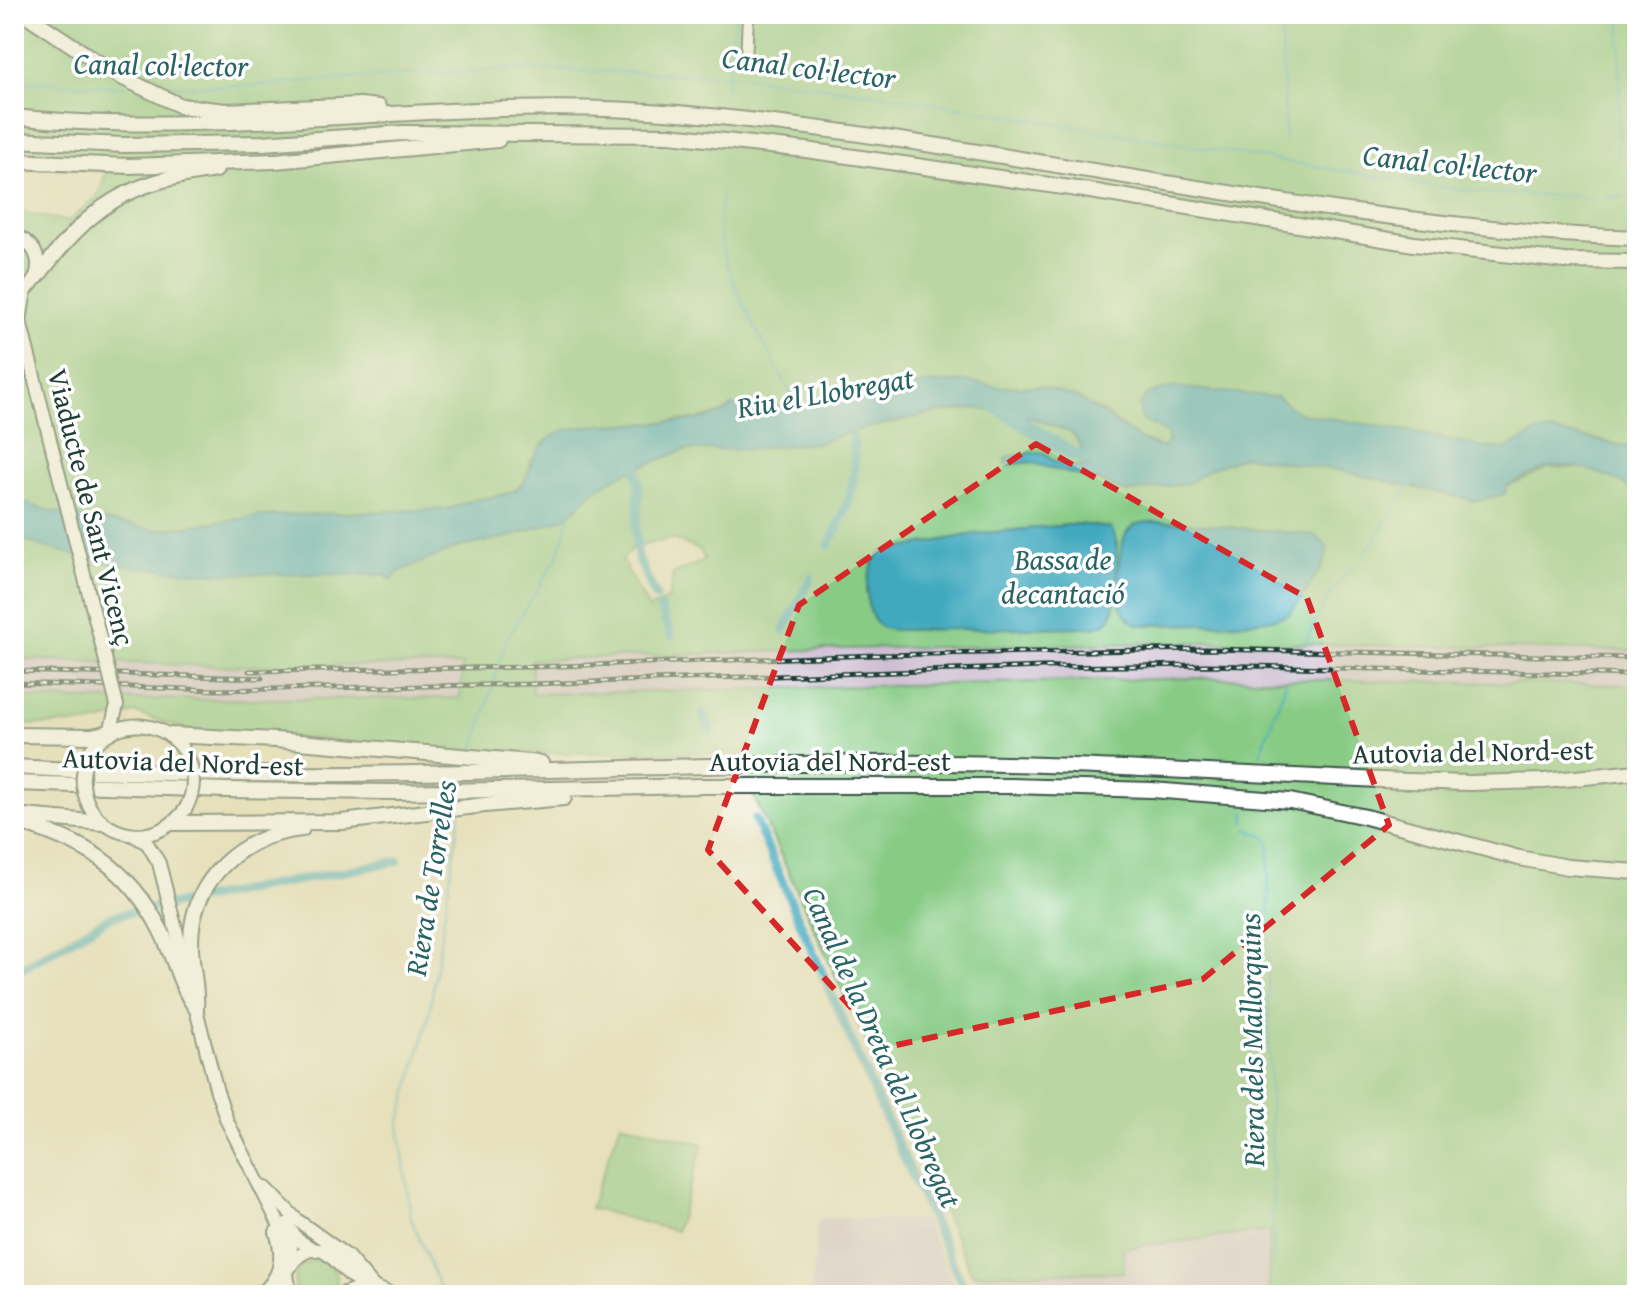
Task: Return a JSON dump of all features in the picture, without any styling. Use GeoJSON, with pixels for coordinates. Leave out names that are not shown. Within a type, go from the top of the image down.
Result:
{"type":"FeatureCollection","features":[{"type":"Feature","properties":{"kind":"highway"},"geometry":{"type":"LineString","coordinates":[[25,14],[117,75],[181,106],[226,111],[360,105],[419,112]]}},
{"type":"Feature","properties":{"kind":"highway"},"geometry":{"type":"LineString","coordinates":[[14,117],[132,123],[228,123],[419,112],[572,108],[677,113],[835,132],[1421,222],[1564,236],[1637,238]]}},
{"type":"Feature","properties":{"kind":"highway"},"geometry":{"type":"LineString","coordinates":[[14,161],[129,166],[275,161],[465,145],[550,132]]}},
{"type":"Feature","properties":{"kind":"highway"},"geometry":{"type":"LineString","coordinates":[[14,140],[124,145],[262,143],[403,133],[670,135],[806,150],[1084,190],[1414,244],[1565,261],[1636,262]]}},
{"type":"Feature","properties":{"kind":"highway"},"geometry":{"type":"LineString","coordinates":[[37,277],[57,249],[87,219],[135,189],[161,179],[275,161]]}},
{"type":"Feature","properties":{"kind":"highway"},"geometry":{"type":"LineString","coordinates":[[14,735],[92,736],[110,732]]}},
{"type":"Feature","properties":{"kind":"highway"},"geometry":{"type":"LineString","coordinates":[[170,735],[276,740],[454,757],[493,767]]}},
{"type":"Feature","properties":{"kind":"highway","name":"Autovia del Nord-est"},"geometry":{"type":"LineString","coordinates":[[14,767],[80,771],[451,774],[493,767],[553,763],[568,770],[933,763],[1470,783],[1544,781],[1637,772]]}},
{"type":"Feature","properties":{"kind":"highway","name":"Autovia del Nord-est"},"geometry":{"type":"LineString","coordinates":[[14,783],[226,790],[448,792],[487,798],[703,786],[1010,786],[1236,795],[1343,811],[1544,863],[1637,872]]}},
{"type":"Feature","properties":{"kind":"highway"},"geometry":{"type":"LineString","coordinates":[[196,1008],[197,988],[190,936],[194,922],[204,892],[226,861],[247,845],[270,835],[342,822],[444,810],[487,798]]}},
{"type":"Feature","properties":{"kind":"highway"},"geometry":{"type":"LineString","coordinates":[[14,815],[102,823]]}},
{"type":"Feature","properties":{"kind":"highway"},"geometry":{"type":"LineString","coordinates":[[14,821],[48,830],[78,843],[124,877],[168,929],[185,993],[196,1008]]}},
{"type":"Feature","properties":{"kind":"highway"},"geometry":{"type":"LineString","coordinates":[[170,825],[342,822]]}},
{"type":"Feature","properties":{"kind":"main road"},"geometry":{"type":"LineString","coordinates":[[15,234],[30,243],[39,264],[37,277],[20,294],[17,316]]}},
{"type":"Feature","properties":{"kind":"main road","name":"Viaducte de Sant Vicenç"},"geometry":{"type":"LineString","coordinates":[[17,316],[117,705],[110,732]]}},
{"type":"Feature","properties":{"kind":"main road"},"geometry":{"type":"LineString","coordinates":[[117,705],[138,725]]}},
{"type":"Feature","properties":{"kind":"main road"},"geometry":{"type":"LineString","coordinates":[[159,863],[147,843],[102,823],[89,806],[82,778],[91,750],[110,732],[125,726],[155,727],[170,735],[187,755],[193,773],[186,808],[170,825],[160,844],[159,863],[165,889],[168,929]]}},
{"type":"Feature","properties":{"kind":"main road"},"geometry":{"type":"LineString","coordinates":[[135,836],[151,834],[170,825]]}},
{"type":"Feature","properties":{"kind":"main road"},"geometry":{"type":"LineString","coordinates":[[196,1008],[227,1121],[291,1248],[288,1271],[290,1295]]}},
{"type":"Feature","properties":{"kind":"main road"},"geometry":{"type":"LineString","coordinates":[[249,1167],[297,1220],[347,1256],[376,1291]]}},
{"type":"Feature","properties":{"kind":"main road"},"geometry":{"type":"LineString","coordinates":[[266,1198],[292,1234],[316,1251],[335,1257],[355,1278],[376,1291]]}},
{"type":"Feature","properties":{"kind":"main road"},"geometry":{"type":"LineString","coordinates":[[259,1295],[272,1284],[281,1262],[280,1245],[266,1198]]}},
{"type":"Feature","properties":{"kind":"main road"},"geometry":{"type":"LineString","coordinates":[[271,1295],[299,1256],[316,1251]]}},
{"type":"Feature","properties":{"kind":"main road"},"geometry":{"type":"LineString","coordinates":[[342,1295],[346,1283],[343,1268]]}},
{"type":"Feature","properties":{"kind":"main road"},"geometry":{"type":"LineString","coordinates":[[342,1295],[358,1288],[393,1295]]}},
{"type":"Feature","properties":{"kind":"street"},"geometry":{"type":"LineString","coordinates":[[746,63],[748,14]]}},
{"type":"Feature","properties":{"kind":"highlighted area"},"geometry":{"type":"Polygon","coordinates":[[[1036,444],[1307,598],[1389,825],[1203,979],[887,1047],[708,850],[799,605],[1036,444]]]}},
{"type":"Feature","properties":{"kind":"shaded area"},"geometry":{"type":"Polygon","coordinates":[[[1213,642],[1637,651],[1637,685],[1198,678],[532,694],[532,660],[837,649],[1213,642]]]}},
{"type":"Feature","properties":{"kind":"shaded area"},"geometry":{"type":"Polygon","coordinates":[[[14,659],[218,666],[463,664],[461,698],[75,700],[14,697],[14,659]]]}},
{"type":"Feature","properties":{"kind":"shaded area"},"geometry":{"type":"Polygon","coordinates":[[[818,1218],[925,1220],[958,1295],[811,1295],[818,1218]]]}},
{"type":"Feature","properties":{"kind":"shaded area"},"geometry":{"type":"Polygon","coordinates":[[[1270,1231],[1269,1295],[982,1295],[972,1275],[1124,1272],[1123,1248],[1270,1231]]]}},
{"type":"Feature","properties":{"kind":"green space"},"geometry":{"type":"Polygon","coordinates":[[[14,14],[1637,14],[1637,449],[1591,438],[1537,432],[1506,449],[1490,448],[1297,413],[1277,397],[1142,419],[1166,433],[1169,441],[1164,449],[1139,439],[1102,411],[1039,386],[997,387],[967,381],[832,396],[802,406],[732,406],[727,412],[697,419],[563,431],[531,460],[526,480],[513,492],[469,501],[448,509],[262,516],[156,530],[53,512],[14,500],[14,201],[26,213],[68,222],[99,195],[106,171],[14,164],[14,14]]]}},
{"type":"Feature","properties":{"kind":"green space"},"geometry":{"type":"Polygon","coordinates":[[[975,408],[1033,418],[1073,433],[1091,466],[1060,464],[1045,454],[1006,465],[1029,462],[1098,481],[1127,493],[1188,483],[1210,469],[1245,456],[1342,471],[1476,501],[1548,468],[1583,468],[1613,478],[1637,491],[1637,651],[1213,642],[837,649],[532,660],[532,694],[1198,678],[1637,685],[1637,1295],[1269,1295],[1269,1231],[1123,1248],[1124,1272],[972,1274],[734,753],[497,753],[187,730],[136,713],[88,724],[14,725],[14,697],[75,700],[460,698],[463,665],[218,666],[14,659],[14,537],[82,556],[148,566],[395,576],[456,548],[512,536],[566,518],[594,490],[622,474],[685,450],[734,450],[818,443],[850,432],[930,414],[975,408]],[[1174,522],[1143,523],[1140,625],[1245,623],[1289,614],[1324,563],[1326,545],[1314,535],[1174,522]],[[1079,524],[974,534],[883,552],[873,563],[866,593],[900,630],[994,628],[1113,614],[1117,542],[1079,524]],[[672,539],[634,546],[622,560],[649,609],[669,598],[673,574],[704,558],[700,550],[672,539]]]}},
{"type":"Feature","properties":{"kind":"green space"},"geometry":{"type":"Polygon","coordinates":[[[621,1123],[703,1144],[676,1231],[590,1208],[621,1123]]]}},
{"type":"Feature","properties":{"kind":"green space"},"geometry":{"type":"Polygon","coordinates":[[[316,1260],[328,1264],[335,1272],[337,1283],[333,1295],[298,1295],[295,1283],[297,1272],[304,1264],[316,1260]]]}},
{"type":"Feature","properties":{"kind":"water"},"geometry":{"type":"Polygon","coordinates":[[[967,381],[997,387],[1039,386],[1077,397],[1139,439],[1163,448],[1169,441],[1166,433],[1142,419],[1139,407],[1147,394],[1174,387],[1277,397],[1298,413],[1490,448],[1506,449],[1537,432],[1556,432],[1637,449],[1637,491],[1594,472],[1559,466],[1537,471],[1507,486],[1505,494],[1476,501],[1342,471],[1245,456],[1210,469],[1188,483],[1127,493],[1098,481],[1029,462],[1006,465],[1006,457],[1030,452],[1045,454],[1055,462],[1066,465],[1091,466],[1073,433],[1033,418],[975,408],[930,414],[850,432],[818,443],[734,450],[685,450],[622,474],[594,490],[566,518],[512,536],[456,548],[398,572],[393,579],[387,575],[217,573],[149,568],[90,559],[14,537],[14,500],[54,512],[156,530],[262,516],[448,509],[514,491],[526,478],[542,445],[563,431],[602,425],[678,422],[719,414],[732,406],[802,406],[832,396],[967,381]]]}},
{"type":"Feature","properties":{"kind":"water"},"geometry":{"type":"Polygon","coordinates":[[[1174,522],[1314,535],[1327,545],[1327,555],[1299,602],[1288,614],[1278,618],[1140,625],[1126,615],[1118,599],[1121,548],[1129,531],[1139,523],[1174,522]]]}},
{"type":"Feature","properties":{"kind":"water","name":"Bassa de decantació"},"geometry":{"type":"Polygon","coordinates":[[[1079,524],[1111,528],[1115,536],[1117,557],[1113,614],[1102,625],[893,630],[881,627],[870,611],[869,577],[883,552],[974,534],[1079,524]]]}},
{"type":"Feature","properties":{"kind":"waterway"},"geometry":{"type":"LineString","coordinates":[[726,88],[736,14]]}},
{"type":"Feature","properties":{"kind":"waterway"},"geometry":{"type":"LineString","coordinates":[[1281,14],[1285,140]]}},
{"type":"Feature","properties":{"kind":"waterway"},"geometry":{"type":"LineString","coordinates":[[1618,156],[1621,14]]}},
{"type":"Feature","properties":{"kind":"waterway","name":"Canal col·lector"},"geometry":{"type":"LineString","coordinates":[[155,86],[250,86],[519,69],[727,75],[866,92],[1440,187],[1488,193],[1593,197]]}},
{"type":"Feature","properties":{"kind":"waterway","name":"Canal col·lector"},"geometry":{"type":"LineString","coordinates":[[14,81],[125,87]]}},
{"type":"Feature","properties":{"kind":"waterway"},"geometry":{"type":"LineString","coordinates":[[721,195],[720,238],[723,252],[747,310],[796,405]]}},
{"type":"Feature","properties":{"kind":"waterway","name":"Canal col·lector"},"geometry":{"type":"LineString","coordinates":[[1605,197],[1637,197]]}},
{"type":"Feature","properties":{"kind":"waterway","name":"Riu el Llobregat"},"geometry":{"type":"LineString","coordinates":[[992,404],[1074,455],[1104,461]]}},
{"type":"Feature","properties":{"kind":"waterway","name":"Canal de la Dreta del Llobregat"},"geometry":{"type":"LineString","coordinates":[[829,545],[852,486],[855,457],[850,423]]}},
{"type":"Feature","properties":{"kind":"waterway","name":"Canal de la Dreta del Llobregat"},"geometry":{"type":"LineString","coordinates":[[634,459],[639,486],[638,558],[656,597]]}},
{"type":"Feature","properties":{"kind":"waterway","name":"Riera dels Mallorquins"},"geometry":{"type":"LineString","coordinates":[[1364,554],[1410,486]]}},
{"type":"Feature","properties":{"kind":"waterway","name":"Riera de Torrelles"},"geometry":{"type":"LineString","coordinates":[[473,753],[506,640],[558,556],[571,513]]}},
{"type":"Feature","properties":{"kind":"waterway","name":"Riera dels Mallorquins"},"geometry":{"type":"LineString","coordinates":[[1306,641],[1329,596],[1355,564]]}},
{"type":"Feature","properties":{"kind":"waterway","name":"Canal de la Dreta del Llobregat"},"geometry":{"type":"LineString","coordinates":[[784,630],[811,578]]}},
{"type":"Feature","properties":{"kind":"waterway","name":"Canal de la Dreta del Llobregat"},"geometry":{"type":"LineString","coordinates":[[660,607],[671,636]]}},
{"type":"Feature","properties":{"kind":"waterway","name":"Riera dels Mallorquins"},"geometry":{"type":"LineString","coordinates":[[1260,754],[1286,683]]}},
{"type":"Feature","properties":{"kind":"waterway","name":"Canal de la Dreta del Llobregat"},"geometry":{"type":"LineString","coordinates":[[703,713],[711,732]]}},
{"type":"Feature","properties":{"kind":"waterway","name":"Riera dels Mallorquins"},"geometry":{"type":"LineString","coordinates":[[1245,811],[1245,823]]}},
{"type":"Feature","properties":{"kind":"waterway","name":"Riera de Torrelles"},"geometry":{"type":"LineString","coordinates":[[443,1295],[411,1219],[399,1125],[429,1015],[460,814]]}},
{"type":"Feature","properties":{"kind":"waterway","name":"Canal de la Dreta del Llobregat"},"geometry":{"type":"LineString","coordinates":[[755,819],[967,1295]]}},
{"type":"Feature","properties":{"kind":"waterway","name":"Riera dels Mallorquins"},"geometry":{"type":"LineString","coordinates":[[1247,829],[1269,842],[1268,985],[1274,1262]]}},
{"type":"Feature","properties":{"kind":"waterway"},"geometry":{"type":"LineString","coordinates":[[14,973],[112,916],[398,861]]}},
{"type":"Feature","properties":{"kind":"railway"},"geometry":{"type":"LineString","coordinates":[[249,671],[532,667],[876,655],[1205,649],[1637,658]]}},
{"type":"Feature","properties":{"kind":"railway"},"geometry":{"type":"LineString","coordinates":[[14,683],[216,690],[1207,665],[1637,675]]}},
{"type":"Feature","properties":{"kind":"railway"},"geometry":{"type":"LineString","coordinates":[[14,671],[262,678]]}}]}
